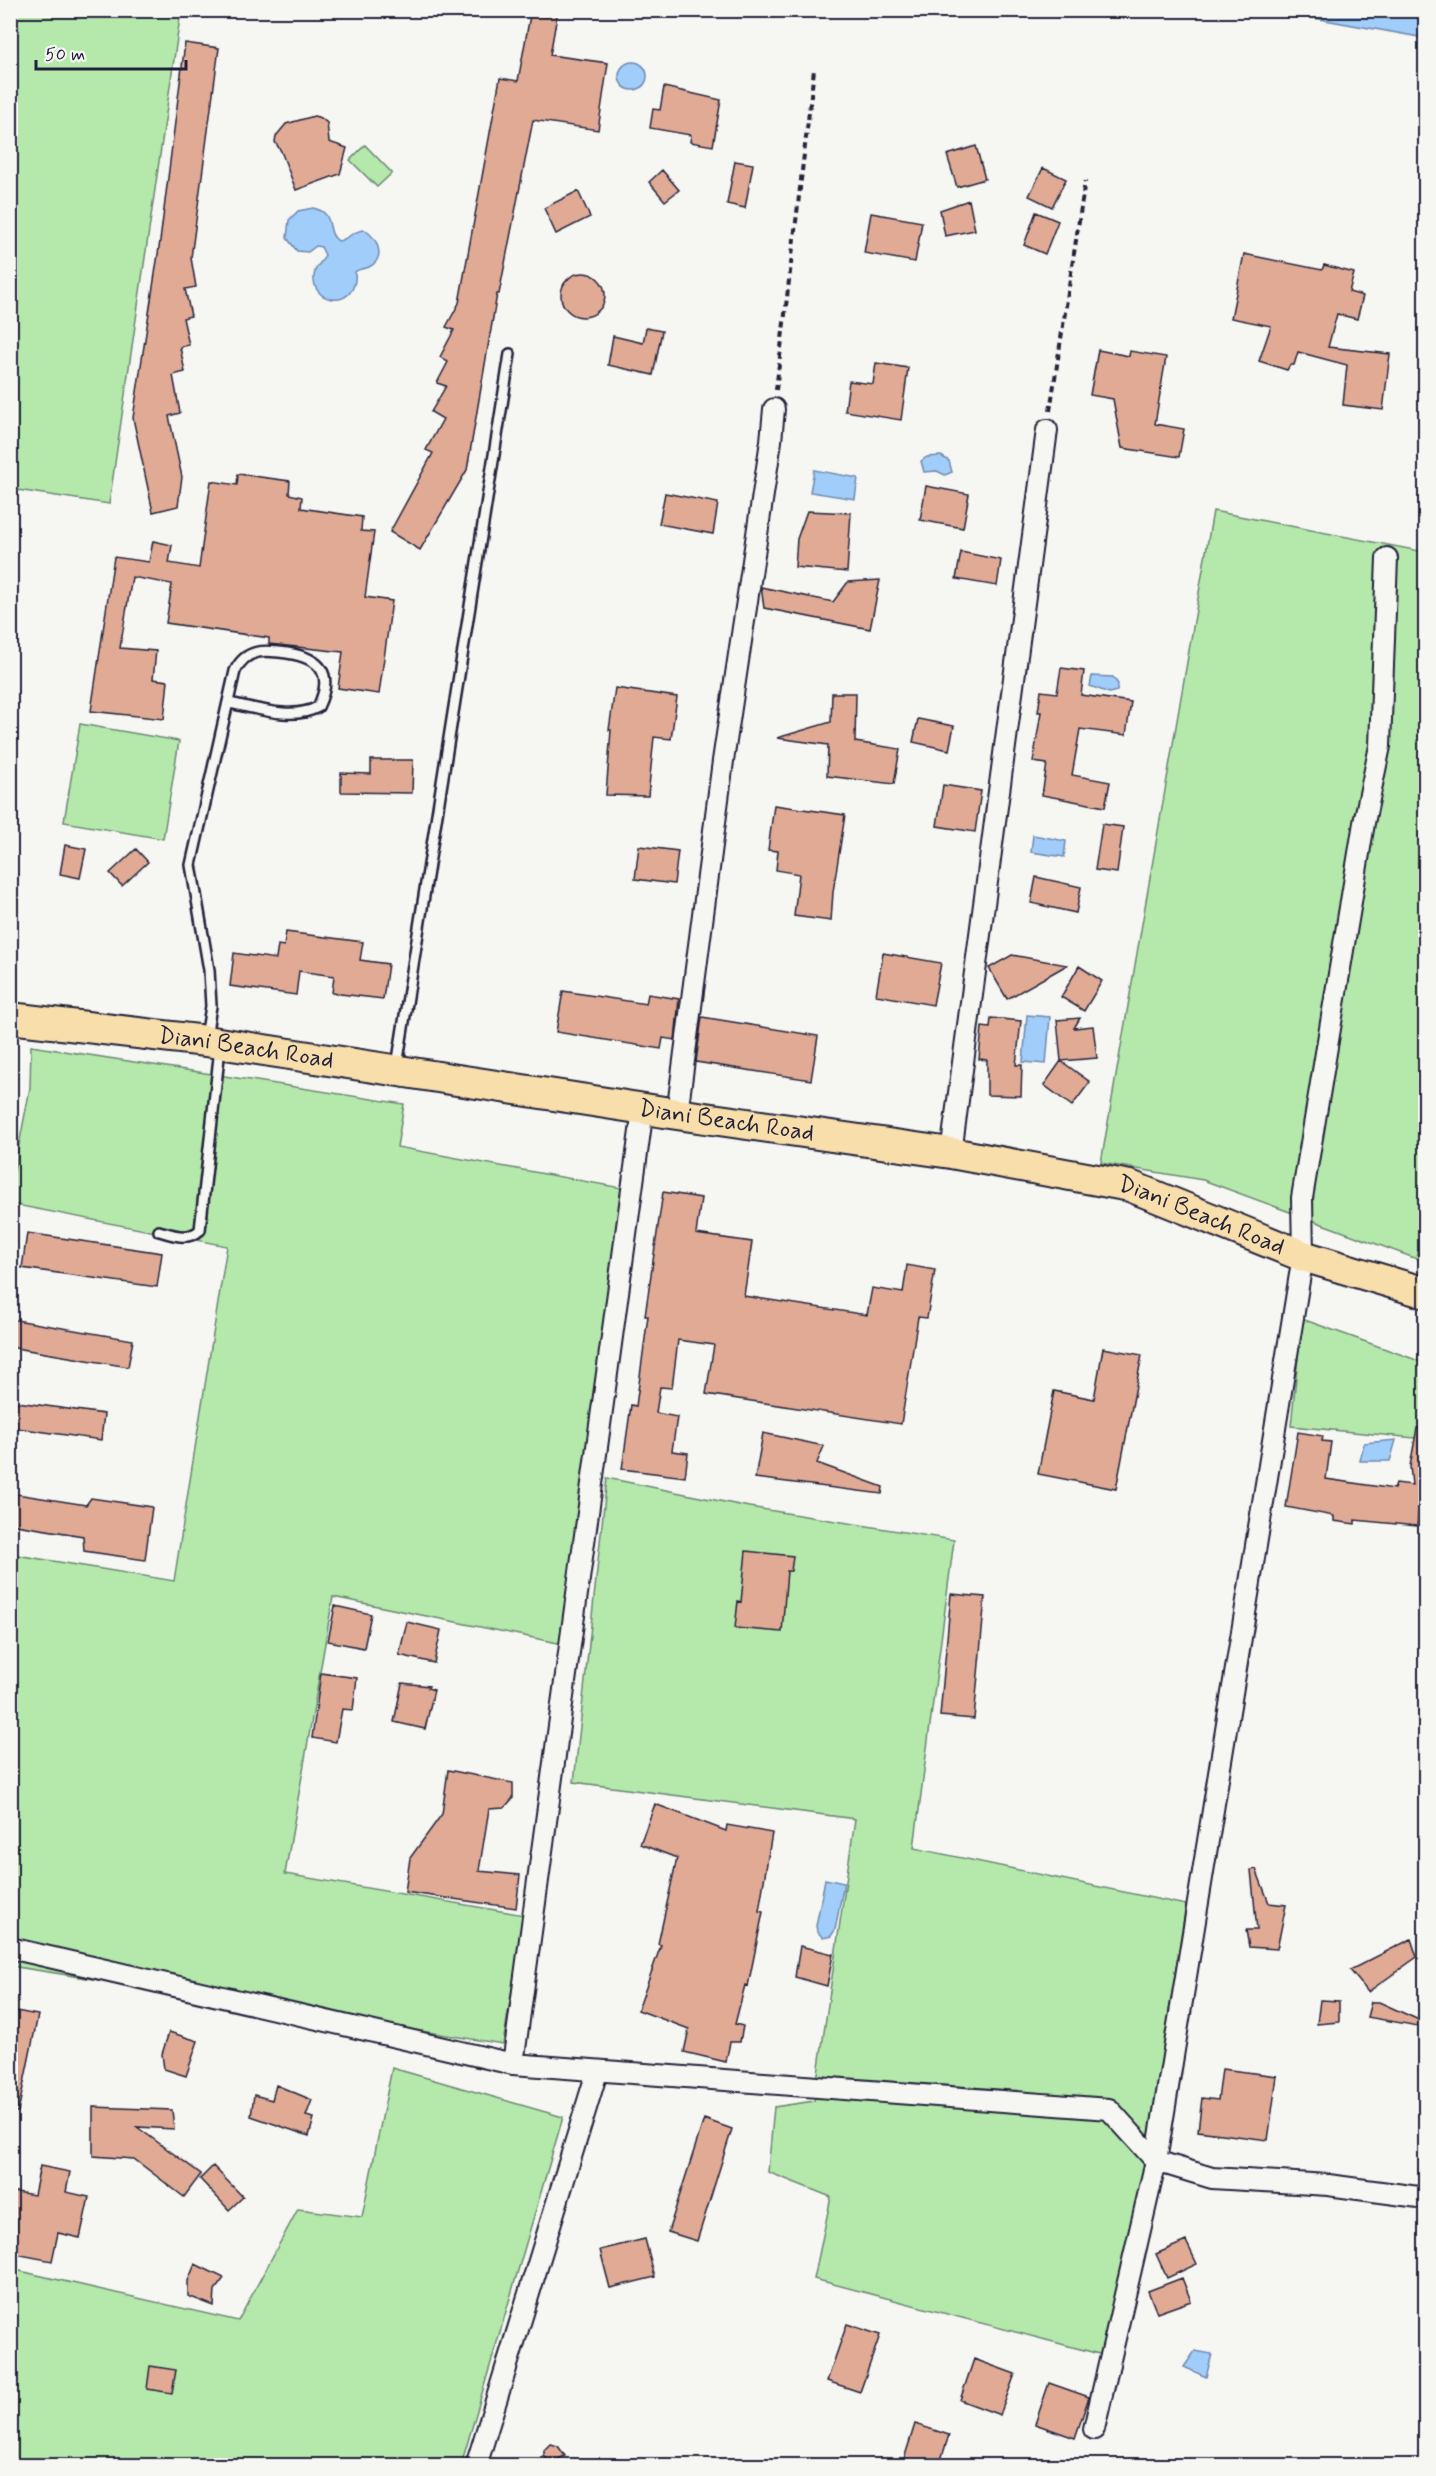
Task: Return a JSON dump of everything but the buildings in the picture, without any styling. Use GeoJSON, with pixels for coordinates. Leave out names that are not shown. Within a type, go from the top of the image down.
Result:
{"type":"FeatureCollection","features":[{"type":"Feature","properties":{"kind":"main road","name":"Diani Beach Road"},"geometry":{"type":"LineString","coordinates":[[10,1018],[213,1042],[951,1154],[1130,1186],[1303,1256],[1425,1293]]}},
{"type":"Feature","properties":{"kind":"street"},"geometry":{"type":"LineString","coordinates":[[677,1114],[723,761],[774,409]]}},
{"type":"Feature","properties":{"kind":"street"},"geometry":{"type":"LineString","coordinates":[[951,1154],[1047,430]]}},
{"type":"Feature","properties":{"kind":"street"},"geometry":{"type":"LineString","coordinates":[[1094,2429],[1156,2161],[1303,1256],[1302,1198],[1364,823],[1380,746],[1387,558]]}},
{"type":"Feature","properties":{"kind":"street"},"geometry":{"type":"LineString","coordinates":[[513,2064],[643,1109]]}},
{"type":"Feature","properties":{"kind":"street"},"geometry":{"type":"LineString","coordinates":[[10,1948],[513,2064],[1109,2109],[1156,2161],[1212,2178],[1328,2185],[1425,2198],[1425,2188]]}},
{"type":"Feature","properties":{"kind":"street"},"geometry":{"type":"LineString","coordinates":[[476,2466],[597,2072]]}},
{"type":"Feature","properties":{"kind":"lane"},"geometry":{"type":"LineString","coordinates":[[396,1070],[510,354]]}},
{"type":"Feature","properties":{"kind":"lane"},"geometry":{"type":"LineString","coordinates":[[159,1232],[187,1237],[194,1236],[200,1230],[213,1042],[209,970],[191,865],[233,678],[238,665],[248,655],[258,650],[304,656],[318,663],[324,676],[325,693],[318,707],[304,713],[265,710],[229,703]]}},
{"type":"Feature","properties":{"kind":"path"},"geometry":{"type":"LineString","coordinates":[[774,409],[814,70]]}},
{"type":"Feature","properties":{"kind":"path"},"geometry":{"type":"LineString","coordinates":[[1047,430],[1085,181]]}},
{"type":"Feature","properties":{"kind":"green space"},"geometry":{"type":"Polygon","coordinates":[[[11,10],[181,11],[109,504],[11,489],[11,10]]]}},
{"type":"Feature","properties":{"kind":"green space"},"geometry":{"type":"Polygon","coordinates":[[[365,145],[392,173],[377,187],[350,160],[365,145]]]}},
{"type":"Feature","properties":{"kind":"green space"},"geometry":{"type":"Polygon","coordinates":[[[1213,511],[1425,552],[1425,1262],[1203,1180],[1101,1163],[1213,511]]]}},
{"type":"Feature","properties":{"kind":"green space"},"geometry":{"type":"Polygon","coordinates":[[[80,724],[179,741],[163,839],[64,822],[80,724]]]}},
{"type":"Feature","properties":{"kind":"green space"},"geometry":{"type":"Polygon","coordinates":[[[31,1046],[404,1104],[397,1147],[627,1189],[563,1644],[333,1597],[285,1874],[524,1915],[503,2044],[11,1966],[10,1554],[174,1581],[227,1246],[11,1204],[11,1187],[30,1088],[31,1046]]]}},
{"type":"Feature","properties":{"kind":"green space"},"geometry":{"type":"Polygon","coordinates":[[[1302,1319],[1425,1363],[1425,1439],[1291,1426],[1302,1319]]]}},
{"type":"Feature","properties":{"kind":"green space"},"geometry":{"type":"Polygon","coordinates":[[[607,1478],[749,1507],[954,1540],[914,1848],[1186,1905],[1140,2195],[1103,2355],[814,2279],[831,2197],[768,2172],[774,2107],[814,2101],[855,1819],[574,1782],[607,1478]]]}},
{"type":"Feature","properties":{"kind":"green space"},"geometry":{"type":"Polygon","coordinates":[[[392,2068],[563,2117],[461,2465],[11,2466],[11,2269],[238,2321],[298,2209],[362,2217],[392,2068]]]}},
{"type":"Feature","properties":{"kind":"water"},"geometry":{"type":"Polygon","coordinates":[[[1275,11],[1425,11],[1425,38],[1275,11]]]}},
{"type":"Feature","properties":{"kind":"water"},"geometry":{"type":"Polygon","coordinates":[[[633,62],[643,66],[647,76],[643,86],[633,90],[623,86],[619,76],[623,66],[633,62]]]}},
{"type":"Feature","properties":{"kind":"water"},"geometry":{"type":"Polygon","coordinates":[[[313,208],[325,214],[334,237],[338,241],[357,231],[365,230],[373,238],[378,248],[378,259],[369,267],[355,272],[354,285],[349,294],[342,298],[325,297],[318,291],[314,282],[315,271],[325,255],[321,247],[316,246],[308,252],[297,251],[287,238],[289,220],[298,211],[313,208]]]}},
{"type":"Feature","properties":{"kind":"water"},"geometry":{"type":"Polygon","coordinates":[[[941,456],[949,461],[952,472],[945,475],[937,471],[924,472],[921,461],[927,457],[941,456]]]}},
{"type":"Feature","properties":{"kind":"water"},"geometry":{"type":"Polygon","coordinates":[[[814,470],[858,478],[855,499],[810,492],[814,470]]]}},
{"type":"Feature","properties":{"kind":"water"},"geometry":{"type":"Polygon","coordinates":[[[1092,676],[1113,677],[1118,684],[1117,691],[1109,693],[1090,686],[1092,676]]]}},
{"type":"Feature","properties":{"kind":"water"},"geometry":{"type":"Polygon","coordinates":[[[1033,835],[1066,841],[1064,857],[1031,852],[1033,835]]]}},
{"type":"Feature","properties":{"kind":"water"},"geometry":{"type":"Polygon","coordinates":[[[1027,1015],[1050,1017],[1046,1064],[1023,1062],[1027,1015]]]}},
{"type":"Feature","properties":{"kind":"water"},"geometry":{"type":"Polygon","coordinates":[[[1396,1440],[1390,1461],[1360,1461],[1364,1443],[1396,1440]]]}},
{"type":"Feature","properties":{"kind":"water"},"geometry":{"type":"Polygon","coordinates":[[[825,1879],[844,1883],[835,1930],[831,1936],[823,1938],[816,1926],[825,1879]]]}},
{"type":"Feature","properties":{"kind":"water"},"geometry":{"type":"Polygon","coordinates":[[[1195,2351],[1212,2354],[1206,2377],[1184,2367],[1195,2351]]]}}]}
